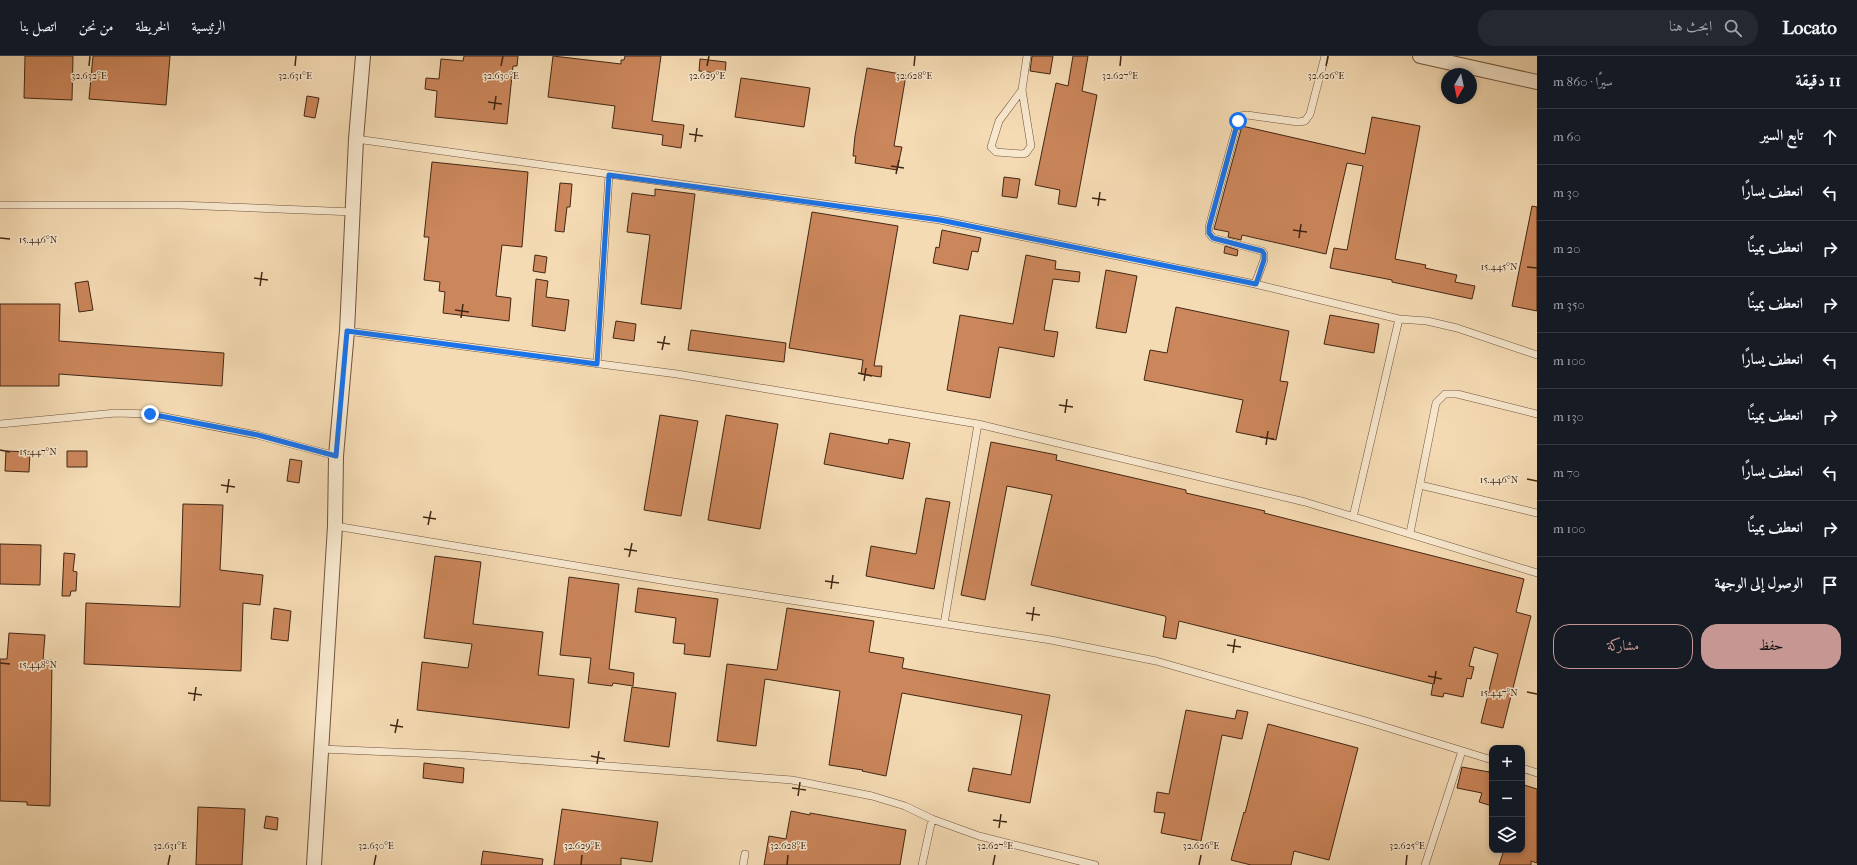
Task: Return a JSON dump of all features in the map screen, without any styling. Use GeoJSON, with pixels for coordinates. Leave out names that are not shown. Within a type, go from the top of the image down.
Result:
{"type":"FeatureCollection","features":[{"type":"Feature","properties":{"kind":"street"},"geometry":{"type":"LineString","coordinates":[[314,865],[334,526],[336,456],[347,331],[354,212],[356,139],[363,56]]}},
{"type":"Feature","properties":{"kind":"street"},"geometry":{"type":"LineString","coordinates":[[1420,56],[1537,82]]}},
{"type":"Feature","properties":{"kind":"lane"},"geometry":{"type":"LineString","coordinates":[[1022,90],[999,121],[991,147],[996,152],[1022,154],[1026,153],[1031,146],[1022,90],[1027,56]]}},
{"type":"Feature","properties":{"kind":"lane"},"geometry":{"type":"LineString","coordinates":[[1256,284],[1264,260],[1264,254],[1262,251],[1213,238],[1209,233],[1209,227],[1238,121],[1240,116],[1247,115],[1298,122],[1305,121],[1310,114],[1325,56]]}},
{"type":"Feature","properties":{"kind":"lane"},"geometry":{"type":"LineString","coordinates":[[356,139],[940,220],[1256,284],[1399,319],[1428,321],[1458,328],[1537,355]]}},
{"type":"Feature","properties":{"kind":"lane"},"geometry":{"type":"LineString","coordinates":[[597,364],[609,175]]}},
{"type":"Feature","properties":{"kind":"lane"},"geometry":{"type":"LineString","coordinates":[[0,205],[179,205],[354,212]]}},
{"type":"Feature","properties":{"kind":"lane"},"geometry":{"type":"LineString","coordinates":[[1353,516],[1399,319]]}},
{"type":"Feature","properties":{"kind":"lane"},"geometry":{"type":"LineString","coordinates":[[347,331],[677,374],[978,424],[1305,502],[1537,573]]}},
{"type":"Feature","properties":{"kind":"lane"},"geometry":{"type":"LineString","coordinates":[[1410,533],[1436,403],[1445,394],[1457,394],[1537,414]]}},
{"type":"Feature","properties":{"kind":"lane"},"geometry":{"type":"LineString","coordinates":[[0,424],[116,413],[150,414],[258,435],[336,456]]}},
{"type":"Feature","properties":{"kind":"lane"},"geometry":{"type":"LineString","coordinates":[[944,624],[978,424]]}},
{"type":"Feature","properties":{"kind":"lane"},"geometry":{"type":"LineString","coordinates":[[1420,485],[1537,513]]}},
{"type":"Feature","properties":{"kind":"lane"},"geometry":{"type":"LineString","coordinates":[[334,526],[1051,640],[1156,661],[1366,721],[1489,759]]}},
{"type":"Feature","properties":{"kind":"lane"},"geometry":{"type":"LineString","coordinates":[[321,748],[463,755],[792,780],[872,796],[905,806],[932,819],[979,836],[1095,865]]}},
{"type":"Feature","properties":{"kind":"lane"},"geometry":{"type":"LineString","coordinates":[[1425,865],[1462,751]]}},
{"type":"Feature","properties":{"kind":"lane"},"geometry":{"type":"LineString","coordinates":[[1525,769],[1537,773]]}},
{"type":"Feature","properties":{"kind":"lane"},"geometry":{"type":"LineString","coordinates":[[922,865],[932,819]]}},
{"type":"Feature","properties":{"kind":"lane"},"geometry":{"type":"LineString","coordinates":[[743,865],[745,854]]}},
{"type":"Feature","properties":{"kind":"building"},"geometry":{"type":"Polygon","coordinates":[[[25,56],[73,56],[72,100],[24,98],[25,56]]]}},
{"type":"Feature","properties":{"kind":"building"},"geometry":{"type":"Polygon","coordinates":[[[93,56],[170,56],[166,105],[89,99],[93,56]]]}},
{"type":"Feature","properties":{"kind":"building"},"geometry":{"type":"Polygon","coordinates":[[[464,56],[518,56],[517,66],[513,66],[507,124],[435,117],[437,91],[425,89],[426,78],[439,79],[441,59],[463,61],[464,56]]]}},
{"type":"Feature","properties":{"kind":"building"},"geometry":{"type":"Polygon","coordinates":[[[553,56],[621,64],[621,60],[624,60],[625,56],[661,56],[652,121],[684,125],[681,148],[662,145],[663,135],[612,128],[615,106],[548,97],[553,56]]]}},
{"type":"Feature","properties":{"kind":"building"},"geometry":{"type":"Polygon","coordinates":[[[1032,56],[1053,56],[1050,74],[1030,71],[1032,56]]]}},
{"type":"Feature","properties":{"kind":"building"},"geometry":{"type":"Polygon","coordinates":[[[1073,56],[1088,56],[1082,91],[1097,95],[1076,207],[1058,204],[1060,190],[1035,185],[1056,83],[1068,86],[1073,56]]]}},
{"type":"Feature","properties":{"kind":"building"},"geometry":{"type":"Polygon","coordinates":[[[700,59],[726,62],[725,74],[699,71],[700,59]]]}},
{"type":"Feature","properties":{"kind":"building"},"geometry":{"type":"Polygon","coordinates":[[[867,68],[906,75],[894,146],[902,147],[897,170],[855,163],[856,156],[853,156],[855,136],[867,68]]]}},
{"type":"Feature","properties":{"kind":"building"},"geometry":{"type":"Polygon","coordinates":[[[741,78],[810,88],[804,127],[735,117],[741,78]]]}},
{"type":"Feature","properties":{"kind":"building"},"geometry":{"type":"Polygon","coordinates":[[[307,96],[319,98],[315,118],[304,116],[307,96]]]}},
{"type":"Feature","properties":{"kind":"building"},"geometry":{"type":"Polygon","coordinates":[[[1372,117],[1420,126],[1395,259],[1426,265],[1425,268],[1457,275],[1455,282],[1475,286],[1472,299],[1392,282],[1392,280],[1330,268],[1334,248],[1347,250],[1363,166],[1347,163],[1326,254],[1242,235],[1241,240],[1228,237],[1229,232],[1214,229],[1242,126],[1365,154],[1372,117]]]}},
{"type":"Feature","properties":{"kind":"building"},"geometry":{"type":"Polygon","coordinates":[[[432,162],[528,172],[522,247],[502,245],[496,296],[511,298],[509,321],[443,313],[445,292],[439,291],[440,282],[424,280],[429,237],[424,237],[432,162]]]}},
{"type":"Feature","properties":{"kind":"building"},"geometry":{"type":"Polygon","coordinates":[[[1004,177],[1020,179],[1017,198],[1002,196],[1004,177]]]}},
{"type":"Feature","properties":{"kind":"building"},"geometry":{"type":"Polygon","coordinates":[[[560,183],[572,184],[570,207],[567,207],[564,232],[555,231],[560,183]]]}},
{"type":"Feature","properties":{"kind":"building"},"geometry":{"type":"Polygon","coordinates":[[[655,189],[695,194],[681,309],[641,304],[650,235],[627,232],[632,193],[655,196],[655,189]]]}},
{"type":"Feature","properties":{"kind":"building"},"geometry":{"type":"Polygon","coordinates":[[[1532,206],[1537,207],[1537,311],[1512,306],[1532,206]]]}},
{"type":"Feature","properties":{"kind":"building"},"geometry":{"type":"Polygon","coordinates":[[[812,212],[898,226],[874,366],[882,366],[881,377],[861,374],[863,360],[789,348],[812,212]]]}},
{"type":"Feature","properties":{"kind":"building"},"geometry":{"type":"Polygon","coordinates":[[[942,230],[981,238],[978,252],[972,251],[968,270],[933,263],[936,247],[939,248],[942,230]]]}},
{"type":"Feature","properties":{"kind":"building"},"geometry":{"type":"Polygon","coordinates":[[[1225,246],[1238,250],[1237,256],[1224,253],[1225,246]]]}},
{"type":"Feature","properties":{"kind":"building"},"geometry":{"type":"Polygon","coordinates":[[[535,255],[547,257],[545,273],[533,271],[535,255]]]}},
{"type":"Feature","properties":{"kind":"building"},"geometry":{"type":"Polygon","coordinates":[[[1026,255],[1056,261],[1055,269],[1080,272],[1079,282],[1053,279],[1044,330],[1058,332],[1054,357],[999,347],[990,398],[947,390],[960,315],[1013,324],[1026,255]]]}},
{"type":"Feature","properties":{"kind":"building"},"geometry":{"type":"Polygon","coordinates":[[[1106,270],[1137,276],[1126,333],[1096,328],[1106,270]]]}},
{"type":"Feature","properties":{"kind":"building"},"geometry":{"type":"Polygon","coordinates":[[[536,279],[548,281],[546,297],[569,300],[565,331],[532,326],[536,279]]]}},
{"type":"Feature","properties":{"kind":"building"},"geometry":{"type":"Polygon","coordinates":[[[88,281],[93,310],[79,312],[75,283],[88,281]]]}},
{"type":"Feature","properties":{"kind":"building"},"geometry":{"type":"Polygon","coordinates":[[[0,304],[60,304],[59,341],[224,353],[222,386],[59,374],[59,386],[0,386],[0,304]]]}},
{"type":"Feature","properties":{"kind":"building"},"geometry":{"type":"Polygon","coordinates":[[[1176,307],[1289,331],[1280,381],[1288,382],[1276,440],[1236,432],[1243,400],[1144,380],[1150,350],[1167,353],[1176,307]]]}},
{"type":"Feature","properties":{"kind":"building"},"geometry":{"type":"Polygon","coordinates":[[[1330,315],[1379,324],[1374,353],[1324,344],[1330,315]]]}},
{"type":"Feature","properties":{"kind":"building"},"geometry":{"type":"Polygon","coordinates":[[[616,321],[636,324],[634,341],[613,338],[616,321]]]}},
{"type":"Feature","properties":{"kind":"building"},"geometry":{"type":"Polygon","coordinates":[[[691,330],[786,343],[784,362],[688,350],[691,330]]]}},
{"type":"Feature","properties":{"kind":"building"},"geometry":{"type":"Polygon","coordinates":[[[660,415],[698,421],[681,516],[644,510],[660,415]]]}},
{"type":"Feature","properties":{"kind":"building"},"geometry":{"type":"Polygon","coordinates":[[[726,415],[778,424],[760,529],[708,520],[726,415]]]}},
{"type":"Feature","properties":{"kind":"building"},"geometry":{"type":"Polygon","coordinates":[[[830,433],[888,444],[889,439],[910,443],[903,479],[824,464],[830,433]]]}},
{"type":"Feature","properties":{"kind":"building"},"geometry":{"type":"Polygon","coordinates":[[[991,442],[1057,455],[1056,460],[1186,490],[1186,493],[1265,511],[1264,513],[1524,579],[1516,612],[1531,616],[1503,728],[1481,723],[1498,654],[1474,647],[1469,666],[1474,667],[1471,679],[1467,678],[1463,697],[1444,693],[1443,697],[1431,695],[1433,684],[1179,621],[1176,639],[1163,637],[1165,616],[1031,585],[1052,495],[1007,486],[985,600],[961,595],[991,442]]]}},
{"type":"Feature","properties":{"kind":"building"},"geometry":{"type":"Polygon","coordinates":[[[6,451],[30,452],[29,472],[5,471],[6,451]]]}},
{"type":"Feature","properties":{"kind":"building"},"geometry":{"type":"Polygon","coordinates":[[[67,451],[87,451],[87,467],[67,467],[67,451]]]}},
{"type":"Feature","properties":{"kind":"building"},"geometry":{"type":"Polygon","coordinates":[[[290,459],[302,461],[299,483],[287,481],[290,459]]]}},
{"type":"Feature","properties":{"kind":"building"},"geometry":{"type":"Polygon","coordinates":[[[926,498],[950,502],[934,589],[866,576],[871,546],[916,554],[926,498]]]}},
{"type":"Feature","properties":{"kind":"building"},"geometry":{"type":"Polygon","coordinates":[[[183,504],[223,505],[220,570],[263,575],[260,605],[243,603],[241,671],[84,664],[86,603],[180,607],[183,504]]]}},
{"type":"Feature","properties":{"kind":"building"},"geometry":{"type":"Polygon","coordinates":[[[0,544],[41,545],[40,585],[0,584],[0,544]]]}},
{"type":"Feature","properties":{"kind":"building"},"geometry":{"type":"Polygon","coordinates":[[[64,553],[75,554],[73,571],[77,572],[76,591],[71,591],[70,596],[62,596],[64,553]]]}},
{"type":"Feature","properties":{"kind":"building"},"geometry":{"type":"Polygon","coordinates":[[[435,556],[481,562],[473,624],[543,632],[538,675],[574,679],[569,728],[417,710],[422,662],[468,668],[472,644],[424,638],[435,556]]]}},
{"type":"Feature","properties":{"kind":"building"},"geometry":{"type":"Polygon","coordinates":[[[569,577],[619,584],[609,669],[634,673],[633,686],[613,683],[612,686],[588,683],[591,658],[560,655],[569,577]]]}},
{"type":"Feature","properties":{"kind":"building"},"geometry":{"type":"Polygon","coordinates":[[[638,588],[718,599],[710,657],[684,654],[685,644],[673,643],[676,618],[635,612],[638,588]]]}},
{"type":"Feature","properties":{"kind":"building"},"geometry":{"type":"Polygon","coordinates":[[[274,608],[291,611],[288,641],[271,639],[274,608]]]}},
{"type":"Feature","properties":{"kind":"building"},"geometry":{"type":"Polygon","coordinates":[[[787,608],[874,621],[869,652],[904,658],[902,668],[1050,695],[1030,803],[968,791],[973,768],[1011,775],[1022,715],[902,693],[886,776],[862,771],[863,770],[829,765],[840,691],[765,679],[756,746],[717,741],[727,664],[777,670],[787,608]]]}},
{"type":"Feature","properties":{"kind":"building"},"geometry":{"type":"Polygon","coordinates":[[[9,633],[45,635],[43,660],[52,660],[50,806],[27,805],[27,802],[0,801],[0,659],[7,659],[9,633]]]}},
{"type":"Feature","properties":{"kind":"building"},"geometry":{"type":"Polygon","coordinates":[[[632,687],[676,693],[669,747],[624,741],[632,687]]]}},
{"type":"Feature","properties":{"kind":"building"},"geometry":{"type":"Polygon","coordinates":[[[1186,710],[1235,719],[1237,710],[1248,712],[1242,739],[1222,735],[1201,841],[1161,833],[1165,813],[1154,812],[1157,792],[1169,794],[1186,710]]]}},
{"type":"Feature","properties":{"kind":"building"},"geometry":{"type":"Polygon","coordinates":[[[1268,724],[1358,748],[1329,860],[1294,851],[1291,865],[1251,865],[1231,860],[1268,724]]]}},
{"type":"Feature","properties":{"kind":"building"},"geometry":{"type":"Polygon","coordinates":[[[424,763],[464,768],[463,783],[423,778],[424,763]]]}},
{"type":"Feature","properties":{"kind":"building"},"geometry":{"type":"Polygon","coordinates":[[[1462,767],[1489,772],[1489,805],[1479,802],[1482,793],[1457,788],[1462,767]]]}},
{"type":"Feature","properties":{"kind":"building"},"geometry":{"type":"Polygon","coordinates":[[[1525,785],[1537,789],[1537,863],[1531,861],[1531,865],[1499,865],[1503,853],[1525,853],[1525,785]]]}},
{"type":"Feature","properties":{"kind":"building"},"geometry":{"type":"Polygon","coordinates":[[[198,807],[245,809],[242,865],[196,865],[198,807]]]}},
{"type":"Feature","properties":{"kind":"building"},"geometry":{"type":"Polygon","coordinates":[[[562,809],[658,822],[652,862],[621,858],[621,865],[554,865],[562,809]]]}},
{"type":"Feature","properties":{"kind":"building"},"geometry":{"type":"Polygon","coordinates":[[[791,811],[906,830],[900,865],[764,865],[769,836],[786,839],[791,811]]]}},
{"type":"Feature","properties":{"kind":"building"},"geometry":{"type":"Polygon","coordinates":[[[266,816],[278,818],[277,830],[264,828],[266,816]]]}},
{"type":"Feature","properties":{"kind":"building"},"geometry":{"type":"Polygon","coordinates":[[[483,851],[543,859],[542,865],[481,865],[483,851]]]}},
{"type":"Feature","properties":{"kind":"route"},"geometry":{"type":"LineString","coordinates":[[150,414],[183,419],[258,435],[336,456],[347,331],[597,364],[609,175],[940,220],[1256,284],[1264,260],[1264,254],[1262,251],[1213,238],[1209,233],[1209,227],[1238,121]]}}]}
